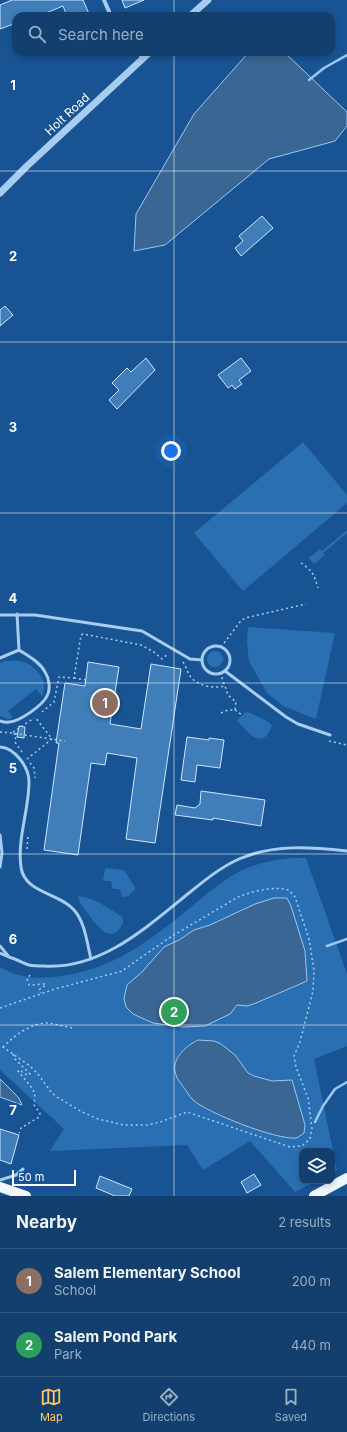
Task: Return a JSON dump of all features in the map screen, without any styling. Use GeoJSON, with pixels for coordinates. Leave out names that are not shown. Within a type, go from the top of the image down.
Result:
{"type":"FeatureCollection","features":[{"type":"Feature","properties":{"kind":"main road"},"geometry":{"type":"LineString","coordinates":[[314,1196],[347,1178]]}},
{"type":"Feature","properties":{"kind":"main road"},"geometry":{"type":"LineString","coordinates":[[0,1187],[26,1196]]}},
{"type":"Feature","properties":{"kind":"street"},"geometry":{"type":"LineString","coordinates":[[104,0],[109,12]]}},
{"type":"Feature","properties":{"kind":"street"},"geometry":{"type":"LineString","coordinates":[[194,12],[208,0]]}},
{"type":"Feature","properties":{"kind":"street","name":"Holt Road"},"geometry":{"type":"LineString","coordinates":[[0,193],[145,56]]}},
{"type":"Feature","properties":{"kind":"lane"},"geometry":{"type":"LineString","coordinates":[[17,614],[19,650]]}},
{"type":"Feature","properties":{"kind":"lane"},"geometry":{"type":"LineString","coordinates":[[0,615],[35,615],[142,631],[190,659],[202,660]]}},
{"type":"Feature","properties":{"kind":"lane"},"geometry":{"type":"LineString","coordinates":[[212,647],[221,647],[230,658],[230,663],[225,671],[212,674],[205,669],[202,660],[208,649],[212,647]]}},
{"type":"Feature","properties":{"kind":"lane"},"geometry":{"type":"LineString","coordinates":[[0,658],[4,655],[19,650]]}},
{"type":"Feature","properties":{"kind":"lane"},"geometry":{"type":"LineString","coordinates":[[0,721],[16,721],[26,715],[47,696],[50,686],[45,671],[34,660],[19,650]]}},
{"type":"Feature","properties":{"kind":"lane"},"geometry":{"type":"LineString","coordinates":[[225,671],[286,717],[298,724],[330,734]]}},
{"type":"Feature","properties":{"kind":"lane"},"geometry":{"type":"LineString","coordinates":[[0,747],[6,747],[15,754],[25,767],[29,781],[20,855],[21,870],[27,880],[34,886],[68,904],[74,910],[82,927],[90,959]]}},
{"type":"Feature","properties":{"kind":"lane"},"geometry":{"type":"LineString","coordinates":[[0,835],[2,853],[0,867]]}},
{"type":"Feature","properties":{"kind":"lane"},"geometry":{"type":"LineString","coordinates":[[0,953],[29,965],[74,965],[122,944],[140,932],[224,866],[238,859],[269,849],[310,847],[347,851]]}},
{"type":"Feature","properties":{"kind":"lane"},"geometry":{"type":"LineString","coordinates":[[0,946],[9,957]]}},
{"type":"Feature","properties":{"kind":"lane"},"geometry":{"type":"LineString","coordinates":[[0,1180],[16,1175],[23,1169]]}},
{"type":"Feature","properties":{"kind":"path"},"geometry":{"type":"LineString","coordinates":[[301,563],[314,574],[318,588]]}},
{"type":"Feature","properties":{"kind":"path"},"geometry":{"type":"LineString","coordinates":[[221,647],[240,622],[245,618],[306,604]]}},
{"type":"Feature","properties":{"kind":"path"},"geometry":{"type":"LineString","coordinates":[[74,678],[80,638],[83,634],[141,645],[154,652],[162,659],[170,653]]}},
{"type":"Feature","properties":{"kind":"path"},"geometry":{"type":"LineString","coordinates":[[179,659],[184,663],[190,677],[204,686],[212,688],[224,686]]}},
{"type":"Feature","properties":{"kind":"path"},"geometry":{"type":"LineString","coordinates":[[220,673],[228,695],[236,702],[235,710]]}},
{"type":"Feature","properties":{"kind":"path"},"geometry":{"type":"LineString","coordinates":[[40,713],[54,702],[59,677],[86,680]]}},
{"type":"Feature","properties":{"kind":"path"},"geometry":{"type":"LineString","coordinates":[[221,713],[228,710],[235,710],[242,715]]}},
{"type":"Feature","properties":{"kind":"path"},"geometry":{"type":"LineString","coordinates":[[12,733],[35,717],[52,739]]}},
{"type":"Feature","properties":{"kind":"path"},"geometry":{"type":"LineString","coordinates":[[0,732],[65,741]]}},
{"type":"Feature","properties":{"kind":"path"},"geometry":{"type":"LineString","coordinates":[[12,733],[16,735],[15,742],[23,753]]}},
{"type":"Feature","properties":{"kind":"path"},"geometry":{"type":"LineString","coordinates":[[34,782],[34,768],[27,759],[52,739]]}},
{"type":"Feature","properties":{"kind":"path"},"geometry":{"type":"LineString","coordinates":[[328,740],[347,745]]}},
{"type":"Feature","properties":{"kind":"path"},"geometry":{"type":"LineString","coordinates":[[27,853],[29,829]]}},
{"type":"Feature","properties":{"kind":"path"},"geometry":{"type":"LineString","coordinates":[[0,1008],[69,985],[122,971],[169,938],[238,897],[276,888],[289,890],[295,897],[309,939],[314,970],[313,991],[300,1042],[294,1056],[296,1067],[308,1098],[312,1129],[310,1139],[302,1146],[290,1147],[187,1112],[148,1125],[124,1124],[98,1119],[82,1112],[57,1097],[30,1066],[0,1044]]}},
{"type":"Feature","properties":{"kind":"path"},"geometry":{"type":"LineString","coordinates":[[30,974],[27,979],[29,985],[46,985],[39,990],[42,994]]}},
{"type":"Feature","properties":{"kind":"path"},"geometry":{"type":"LineString","coordinates":[[3,1047],[21,1032],[33,1026],[45,1023],[58,1024],[72,1028]]}},
{"type":"Feature","properties":{"kind":"path"},"geometry":{"type":"LineString","coordinates":[[13,1054],[15,1059],[30,1074],[28,1075],[19,1070],[18,1071],[18,1073],[32,1088],[35,1094],[34,1105],[40,1113],[39,1117],[21,1128],[19,1133]]}},
{"type":"Feature","properties":{"kind":"shaded area"},"geometry":{"type":"Polygon","coordinates":[[[245,56],[288,56],[347,112],[347,126],[335,141],[269,159],[165,245],[134,251],[136,214],[194,114],[245,56]]]}},
{"type":"Feature","properties":{"kind":"shaded area"},"geometry":{"type":"Polygon","coordinates":[[[303,442],[347,495],[347,503],[243,591],[194,533],[303,442]]]}},
{"type":"Feature","properties":{"kind":"shaded area"},"geometry":{"type":"Polygon","coordinates":[[[347,530],[347,533],[323,553],[325,555],[314,564],[309,558],[320,549],[322,551],[347,530]]]}},
{"type":"Feature","properties":{"kind":"shaded area"},"geometry":{"type":"Polygon","coordinates":[[[248,627],[335,633],[316,719],[283,706],[267,693],[249,661],[247,642],[248,627]]]}},
{"type":"Feature","properties":{"kind":"shaded area"},"geometry":{"type":"Polygon","coordinates":[[[215,651],[222,656],[223,659],[218,666],[215,667],[208,662],[207,659],[212,652],[215,651]]]}},
{"type":"Feature","properties":{"kind":"shaded area"},"geometry":{"type":"Polygon","coordinates":[[[5,661],[19,661],[29,664],[37,671],[43,680],[44,685],[42,696],[36,689],[8,711],[13,718],[8,719],[0,716],[0,663],[5,661]]]}},
{"type":"Feature","properties":{"kind":"shaded area"},"geometry":{"type":"Polygon","coordinates":[[[246,712],[260,717],[272,725],[269,733],[265,737],[260,739],[251,735],[237,720],[246,712]]]}},
{"type":"Feature","properties":{"kind":"shaded area"},"geometry":{"type":"Polygon","coordinates":[[[306,858],[347,974],[347,1046],[314,1059],[332,1148],[299,1148],[299,1184],[310,1184],[295,1192],[250,1141],[203,1170],[187,1145],[50,1151],[64,1129],[0,1070],[0,967],[22,976],[45,978],[81,972],[99,967],[115,960],[146,942],[219,885],[237,873],[265,862],[280,859],[306,858]]]}},
{"type":"Feature","properties":{"kind":"shaded area"},"geometry":{"type":"Polygon","coordinates":[[[105,868],[124,870],[135,887],[135,890],[128,896],[122,896],[120,889],[114,889],[112,887],[111,881],[103,881],[105,868]]]}},
{"type":"Feature","properties":{"kind":"shaded area"},"geometry":{"type":"Polygon","coordinates":[[[78,896],[106,906],[122,917],[123,922],[120,928],[112,934],[103,931],[82,906],[78,896]]]}},
{"type":"Feature","properties":{"kind":"shaded area"},"geometry":{"type":"Polygon","coordinates":[[[274,898],[287,898],[291,906],[305,951],[307,981],[256,1003],[247,1006],[237,1005],[230,1014],[205,1026],[182,1027],[153,1023],[133,1014],[126,1007],[124,998],[127,985],[142,972],[164,947],[179,940],[194,930],[210,925],[255,904],[274,898]]]}},
{"type":"Feature","properties":{"kind":"shaded area"},"geometry":{"type":"Polygon","coordinates":[[[198,1040],[214,1041],[221,1044],[235,1055],[248,1073],[254,1076],[272,1081],[292,1080],[305,1125],[304,1133],[296,1138],[274,1135],[243,1125],[213,1112],[193,1100],[176,1075],[175,1064],[177,1058],[184,1049],[198,1040]]]}},
{"type":"Feature","properties":{"kind":"shaded area"},"geometry":{"type":"Polygon","coordinates":[[[0,1079],[19,1098],[22,1105],[0,1097],[0,1079]]]}},
{"type":"Feature","properties":{"kind":"shaded area"},"geometry":{"type":"Polygon","coordinates":[[[335,1160],[337,1170],[335,1171],[335,1160]]]}},
{"type":"Feature","properties":{"kind":"building"},"geometry":{"type":"Polygon","coordinates":[[[12,0],[83,0],[88,12],[65,12],[63,6],[49,12],[12,12],[12,24],[0,29],[0,5],[12,0]]]}},
{"type":"Feature","properties":{"kind":"building"},"geometry":{"type":"Polygon","coordinates":[[[122,0],[144,0],[125,8],[122,0]]]}},
{"type":"Feature","properties":{"kind":"building"},"geometry":{"type":"Polygon","coordinates":[[[262,216],[273,228],[241,256],[235,248],[243,241],[239,236],[262,216]]]}},
{"type":"Feature","properties":{"kind":"building"},"geometry":{"type":"Polygon","coordinates":[[[5,306],[13,315],[0,326],[0,310],[5,306]]]}},
{"type":"Feature","properties":{"kind":"building"},"geometry":{"type":"Polygon","coordinates":[[[146,358],[155,370],[117,409],[109,400],[119,390],[112,383],[127,368],[131,372],[146,358]]]}},
{"type":"Feature","properties":{"kind":"building"},"geometry":{"type":"Polygon","coordinates":[[[241,358],[251,371],[239,380],[242,384],[235,389],[232,385],[228,388],[218,375],[241,358]]]}},
{"type":"Feature","properties":{"kind":"building"},"geometry":{"type":"Polygon","coordinates":[[[88,662],[119,667],[110,724],[141,729],[151,664],[181,669],[155,843],[126,839],[137,758],[107,753],[105,765],[91,763],[78,855],[44,850],[59,743],[56,743],[65,683],[85,686],[88,662]]]}},
{"type":"Feature","properties":{"kind":"building"},"geometry":{"type":"Polygon","coordinates":[[[19,726],[25,727],[24,738],[17,737],[19,726]]]}},
{"type":"Feature","properties":{"kind":"building"},"geometry":{"type":"Polygon","coordinates":[[[187,737],[209,740],[209,738],[224,740],[220,768],[197,765],[195,782],[181,780],[187,737]]]}},
{"type":"Feature","properties":{"kind":"building"},"geometry":{"type":"Polygon","coordinates":[[[201,791],[265,800],[261,826],[213,818],[213,820],[175,815],[177,805],[195,808],[200,804],[201,791]]]}},
{"type":"Feature","properties":{"kind":"building"},"geometry":{"type":"Polygon","coordinates":[[[0,1129],[19,1135],[11,1164],[0,1160],[0,1129]]]}},
{"type":"Feature","properties":{"kind":"building"},"geometry":{"type":"Polygon","coordinates":[[[254,1174],[261,1185],[247,1193],[241,1182],[254,1174]]]}},
{"type":"Feature","properties":{"kind":"building"},"geometry":{"type":"Polygon","coordinates":[[[100,1176],[132,1189],[129,1196],[115,1196],[96,1188],[100,1176]]]}},
{"type":"Feature","properties":{"kind":"waterway"},"geometry":{"type":"LineString","coordinates":[[309,80],[324,68],[347,55]]}},
{"type":"Feature","properties":{"kind":"waterway"},"geometry":{"type":"LineString","coordinates":[[327,946],[347,939]]}},
{"type":"Feature","properties":{"kind":"waterway"},"geometry":{"type":"LineString","coordinates":[[315,1122],[323,1106],[335,1089],[347,1082]]}},
{"type":"Feature","properties":{"kind":"place","name":"Salem Elementary School"},"geometry":{"type":"Point","coordinates":[105,703]}},
{"type":"Feature","properties":{"kind":"place","name":"Salem Pond Park"},"geometry":{"type":"Point","coordinates":[174,1012]}}]}
